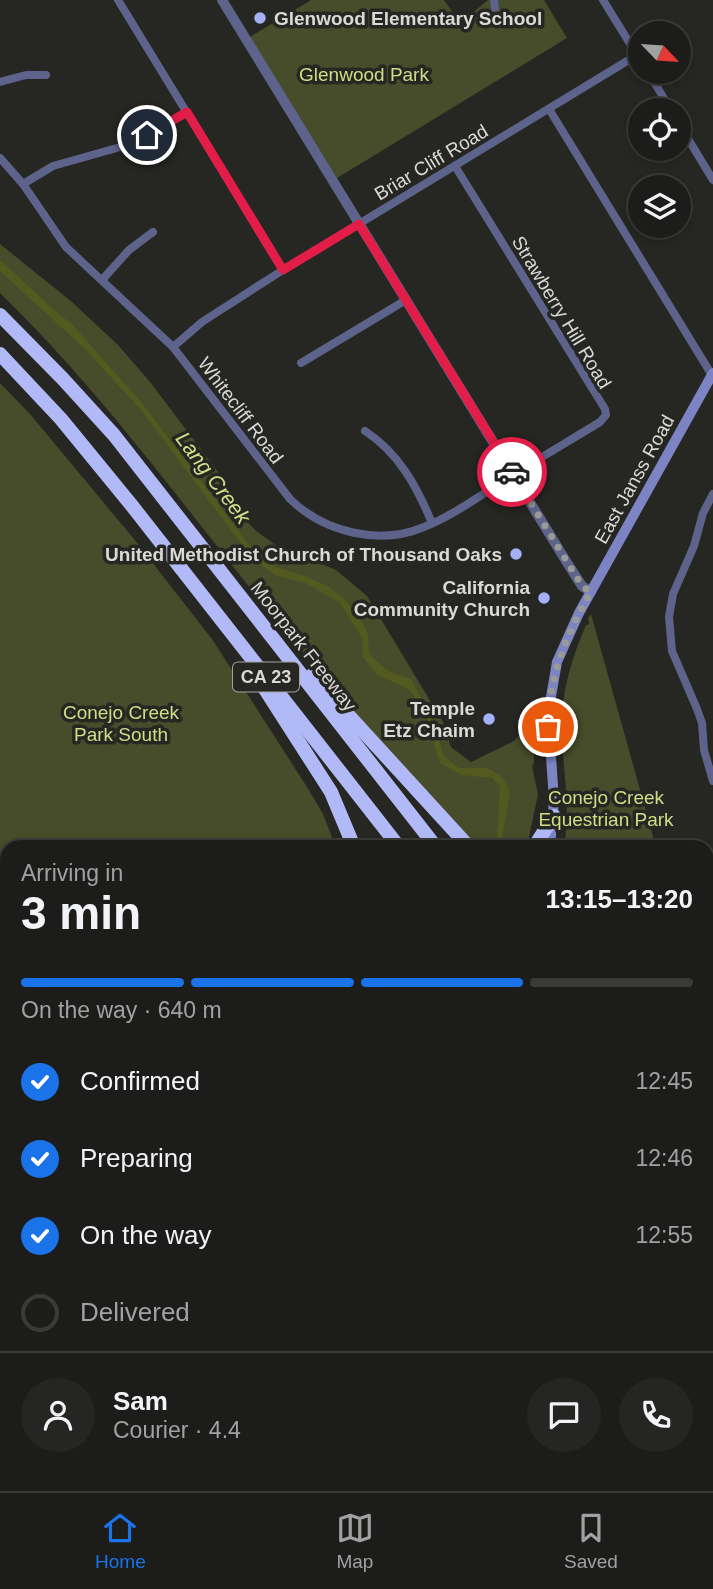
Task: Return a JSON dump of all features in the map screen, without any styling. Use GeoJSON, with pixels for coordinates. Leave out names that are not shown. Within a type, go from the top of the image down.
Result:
{"type":"FeatureCollection","features":[{"type":"Feature","properties":{"kind":"highway","name":"Moorpark Freeway"},"geometry":{"type":"LineString","coordinates":[[0,315],[114,435],[431,840]]}},
{"type":"Feature","properties":{"kind":"highway","name":"CA 23"},"geometry":{"type":"LineString","coordinates":[[0,354],[61,419],[394,840]]}},
{"type":"Feature","properties":{"kind":"highway"},"geometry":{"type":"LineString","coordinates":[[132,507],[255,673],[331,792],[351,840]]}},
{"type":"Feature","properties":{"kind":"highway"},"geometry":{"type":"LineString","coordinates":[[227,577],[349,718],[462,840]]}},
{"type":"Feature","properties":{"kind":"highway"},"geometry":{"type":"LineString","coordinates":[[369,761],[437,840]]}},
{"type":"Feature","properties":{"kind":"highway"},"geometry":{"type":"LineString","coordinates":[[539,840],[554,816]]}},
{"type":"Feature","properties":{"kind":"main road","name":"East Janss Road"},"geometry":{"type":"LineString","coordinates":[[551,840],[554,816],[548,727],[550,695],[557,662],[567,635],[712,375]]}},
{"type":"Feature","properties":{"kind":"street"},"geometry":{"type":"LineString","coordinates":[[118,0],[283,270]]}},
{"type":"Feature","properties":{"kind":"street"},"geometry":{"type":"LineString","coordinates":[[222,0],[582,586],[591,592]]}},
{"type":"Feature","properties":{"kind":"street"},"geometry":{"type":"LineString","coordinates":[[603,0],[628,40]]}},
{"type":"Feature","properties":{"kind":"street","name":"Briar Cliff Road"},"geometry":{"type":"LineString","coordinates":[[173,346],[202,322],[283,270],[549,108],[628,63]]}},
{"type":"Feature","properties":{"kind":"street"},"geometry":{"type":"LineString","coordinates":[[0,82],[26,75],[46,75]]}},
{"type":"Feature","properties":{"kind":"street"},"geometry":{"type":"LineString","coordinates":[[549,108],[712,375]]}},
{"type":"Feature","properties":{"kind":"street"},"geometry":{"type":"LineString","coordinates":[[23,184],[53,166],[131,144],[187,112]]}},
{"type":"Feature","properties":{"kind":"street"},"geometry":{"type":"LineString","coordinates":[[691,144],[713,180]]}},
{"type":"Feature","properties":{"kind":"street","name":"Whitecliff Road"},"geometry":{"type":"LineString","coordinates":[[0,158],[23,184],[58,237],[173,346],[290,499],[303,511],[339,529],[371,535],[397,534],[432,523],[460,509],[514,475]]}},
{"type":"Feature","properties":{"kind":"street","name":"Strawberry Hill Road"},"geometry":{"type":"LineString","coordinates":[[455,166],[605,409],[604,420],[514,475]]}},
{"type":"Feature","properties":{"kind":"street"},"geometry":{"type":"LineString","coordinates":[[102,280],[129,250],[153,232]]}},
{"type":"Feature","properties":{"kind":"street"},"geometry":{"type":"LineString","coordinates":[[301,363],[406,300]]}},
{"type":"Feature","properties":{"kind":"street"},"geometry":{"type":"LineString","coordinates":[[365,432],[378,439],[395,457],[421,498],[432,523]]}},
{"type":"Feature","properties":{"kind":"street"},"geometry":{"type":"LineString","coordinates":[[713,494],[675,587],[669,617],[672,651],[702,723],[704,750],[713,781]]}},
{"type":"Feature","properties":{"kind":"green space","name":"Glenwood Park"},"geometry":{"type":"Polygon","coordinates":[[[311,0],[444,0],[460,23],[488,0],[544,0],[567,38],[337,178],[250,37],[311,0]]]}},
{"type":"Feature","properties":{"kind":"green space"},"geometry":{"type":"Polygon","coordinates":[[[0,244],[72,302],[118,345],[150,382],[219,473],[240,513],[255,530],[274,544],[336,570],[367,596],[443,722],[451,747],[471,762],[514,741],[533,724],[532,766],[538,794],[528,840],[470,840],[317,669],[105,407],[0,293],[0,244]]]}},
{"type":"Feature","properties":{"kind":"green space","name":"Conejo Creek Park South"},"geometry":{"type":"Polygon","coordinates":[[[0,383],[30,414],[134,539],[212,639],[307,787],[323,814],[333,840],[0,840],[0,383]]]}},
{"type":"Feature","properties":{"kind":"green space","name":"Conejo Creek Equestrian Park"},"geometry":{"type":"Polygon","coordinates":[[[591,614],[654,840],[565,840],[567,803],[562,734],[563,705],[571,665],[586,625],[589,624],[588,618],[591,614]]]}},
{"type":"Feature","properties":{"kind":"shaded area"},"geometry":{"type":"Polygon","coordinates":[[[0,260],[70,322],[142,403],[250,546],[276,567],[308,577],[329,587],[343,598],[359,616],[368,634],[369,654],[388,671],[411,679],[432,717],[444,756],[459,768],[488,768],[502,777],[510,791],[502,839],[497,840],[500,786],[492,778],[461,775],[440,763],[425,713],[409,689],[377,675],[363,657],[362,638],[340,603],[306,583],[276,576],[252,558],[142,411],[85,349],[0,271],[0,260]]]}},
{"type":"Feature","properties":{"kind":"way so far"},"geometry":{"type":"LineString","coordinates":[[512,472],[582,586],[591,592],[567,635],[557,662],[552,679],[548,727]]}},
{"type":"Feature","properties":{"kind":"place","name":"Glenwood Elementary School"},"geometry":{"type":"Point","coordinates":[260,18]}},
{"type":"Feature","properties":{"kind":"place","name":"United Methodist Church of Thousand Oaks"},"geometry":{"type":"Point","coordinates":[516,554]}},
{"type":"Feature","properties":{"kind":"place","name":"California Community Church"},"geometry":{"type":"Point","coordinates":[544,598]}},
{"type":"Feature","properties":{"kind":"place","name":"Temple Etz Chaim"},"geometry":{"type":"Point","coordinates":[489,719]}},
{"type":"Feature","properties":{"kind":"route"},"geometry":{"type":"LineString","coordinates":[[147,135],[187,112],[283,270],[359,224],[512,472]]}},
{"type":"Feature","properties":{"kind":"water label","name":"Lang Creek"},"geometry":{"type":"Point","coordinates":[213,478]}}]}
